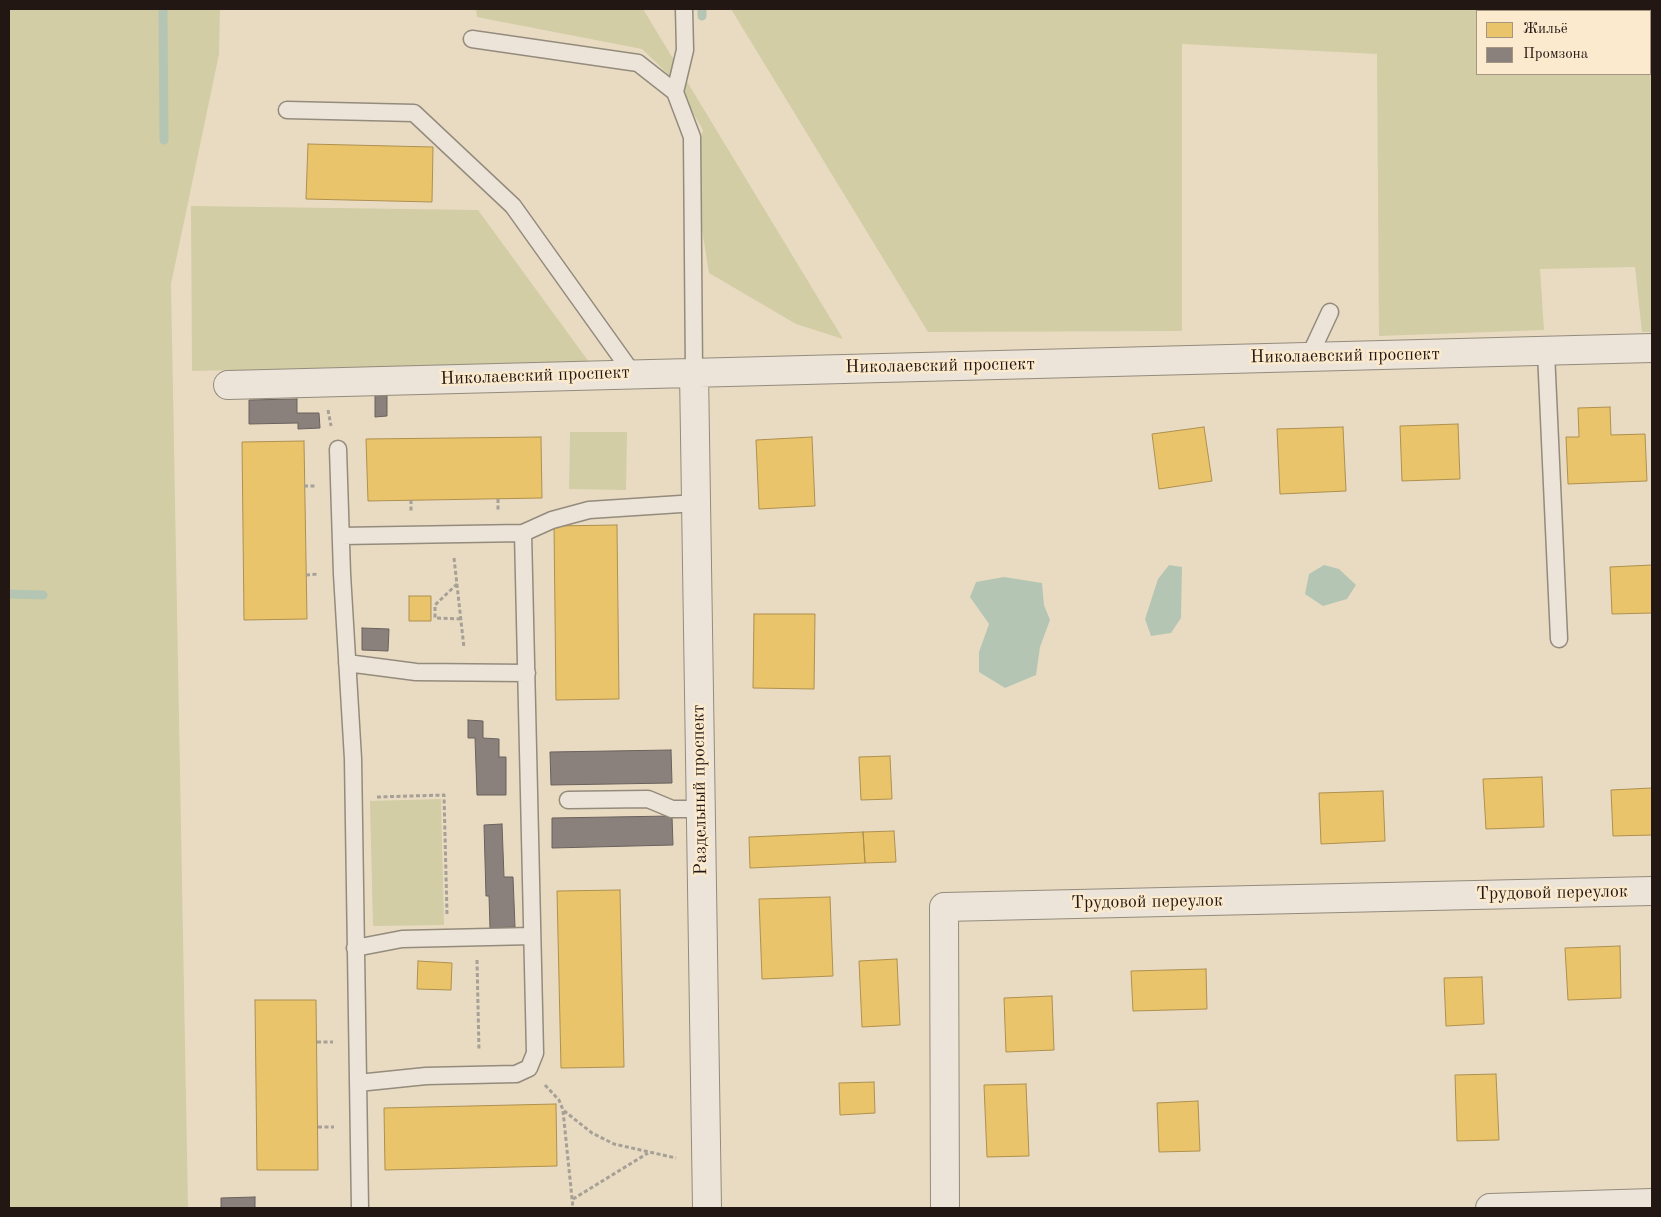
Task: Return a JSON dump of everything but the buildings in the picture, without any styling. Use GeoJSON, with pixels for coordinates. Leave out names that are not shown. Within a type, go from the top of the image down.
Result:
{"type":"FeatureCollection","features":[{"type":"Feature","properties":{"kind":"street","name":"Николаевский проспект"},"geometry":{"type":"LineString","coordinates":[[228,385],[1652,348]]}},
{"type":"Feature","properties":{"kind":"street","name":"Раздельный проспект"},"geometry":{"type":"LineString","coordinates":[[694,372],[707,1208]]}},
{"type":"Feature","properties":{"kind":"street","name":"Трудовой переулок"},"geometry":{"type":"LineString","coordinates":[[945,1208],[944,907],[1652,891]]}},
{"type":"Feature","properties":{"kind":"street"},"geometry":{"type":"LineString","coordinates":[[1490,1208],[1652,1203]]}},
{"type":"Feature","properties":{"kind":"lane"},"geometry":{"type":"LineString","coordinates":[[674,92],[685,50],[684,9]]}},
{"type":"Feature","properties":{"kind":"lane"},"geometry":{"type":"LineString","coordinates":[[472,39],[638,63],[674,92],[692,137],[694,372]]}},
{"type":"Feature","properties":{"kind":"lane"},"geometry":{"type":"LineString","coordinates":[[287,110],[414,113],[513,206],[633,374]]}},
{"type":"Feature","properties":{"kind":"lane"},"geometry":{"type":"LineString","coordinates":[[1309,357],[1330,312]]}},
{"type":"Feature","properties":{"kind":"lane"},"geometry":{"type":"LineString","coordinates":[[1546,352],[1559,638]]}},
{"type":"Feature","properties":{"kind":"lane"},"geometry":{"type":"LineString","coordinates":[[338,449],[354,798],[360,1208]]}},
{"type":"Feature","properties":{"kind":"lane"},"geometry":{"type":"LineString","coordinates":[[341,536],[524,533],[552,520],[589,510],[696,503]]}},
{"type":"Feature","properties":{"kind":"lane"},"geometry":{"type":"LineString","coordinates":[[358,1083],[426,1076],[516,1074],[529,1068],[535,1054],[524,533]]}},
{"type":"Feature","properties":{"kind":"lane"},"geometry":{"type":"LineString","coordinates":[[347,663],[416,672],[467,674],[526,673]]}},
{"type":"Feature","properties":{"kind":"lane"},"geometry":{"type":"LineString","coordinates":[[568,800],[648,799],[672,809],[701,809]]}},
{"type":"Feature","properties":{"kind":"lane"},"geometry":{"type":"LineString","coordinates":[[356,948],[402,939],[532,936]]}},
{"type":"Feature","properties":{"kind":"path"},"geometry":{"type":"LineString","coordinates":[[325,382],[328,414],[338,449]]}},
{"type":"Feature","properties":{"kind":"path"},"geometry":{"type":"LineString","coordinates":[[452,534],[467,674]]}},
{"type":"Feature","properties":{"kind":"path"},"geometry":{"type":"LineString","coordinates":[[457,584],[435,605],[435,618],[461,619]]}},
{"type":"Feature","properties":{"kind":"path"},"geometry":{"type":"LineString","coordinates":[[354,798],[444,795],[448,938]]}},
{"type":"Feature","properties":{"kind":"path"},"geometry":{"type":"LineString","coordinates":[[476,937],[480,1075]]}},
{"type":"Feature","properties":{"kind":"path"},"geometry":{"type":"LineString","coordinates":[[529,1068],[559,1100],[563,1110],[573,1206]]}},
{"type":"Feature","properties":{"kind":"path"},"geometry":{"type":"LineString","coordinates":[[563,1110],[592,1134],[614,1144],[648,1153],[681,1158]]}},
{"type":"Feature","properties":{"kind":"path"},"geometry":{"type":"LineString","coordinates":[[573,1199],[648,1153]]}},
{"type":"Feature","properties":{"kind":"shaded area"},"geometry":{"type":"Polygon","coordinates":[[[9,9],[220,9],[219,54],[171,284],[188,1208],[9,1208],[9,9]]]}},
{"type":"Feature","properties":{"kind":"shaded area"},"geometry":{"type":"Polygon","coordinates":[[[476,9],[643,9],[843,339],[796,324],[709,273],[692,167],[703,130],[673,79],[642,49],[477,17],[476,9]]]}},
{"type":"Feature","properties":{"kind":"shaded area"},"geometry":{"type":"Polygon","coordinates":[[[731,9],[1652,9],[1652,332],[1642,332],[1635,267],[1540,269],[1544,330],[1379,336],[1377,54],[1182,44],[1182,331],[928,332],[731,9]]]}},
{"type":"Feature","properties":{"kind":"shaded area"},"geometry":{"type":"Polygon","coordinates":[[[191,206],[478,210],[589,362],[192,371],[191,206]]]}},
{"type":"Feature","properties":{"kind":"shaded area"},"geometry":{"type":"Polygon","coordinates":[[[570,432],[627,432],[626,490],[569,489],[570,432]]]}},
{"type":"Feature","properties":{"kind":"shaded area"},"geometry":{"type":"Polygon","coordinates":[[[1169,565],[1182,567],[1181,618],[1171,633],[1151,636],[1145,619],[1158,579],[1169,565]]]}},
{"type":"Feature","properties":{"kind":"shaded area"},"geometry":{"type":"Polygon","coordinates":[[[1324,565],[1339,569],[1356,585],[1347,599],[1323,606],[1305,594],[1309,574],[1324,565]]]}},
{"type":"Feature","properties":{"kind":"shaded area"},"geometry":{"type":"Polygon","coordinates":[[[1004,577],[1042,583],[1044,605],[1050,620],[1040,647],[1036,675],[1005,688],[979,672],[979,652],[989,624],[970,597],[976,582],[1004,577]]]}},
{"type":"Feature","properties":{"kind":"shaded area"},"geometry":{"type":"Polygon","coordinates":[[[441,799],[444,925],[373,926],[370,801],[441,799]]]}},
{"type":"Feature","properties":{"kind":"waterway"},"geometry":{"type":"LineString","coordinates":[[163,9],[164,140]]}},
{"type":"Feature","properties":{"kind":"waterway"},"geometry":{"type":"LineString","coordinates":[[702,9],[702,16]]}},
{"type":"Feature","properties":{"kind":"waterway"},"geometry":{"type":"LineString","coordinates":[[9,594],[43,595]]}}]}
